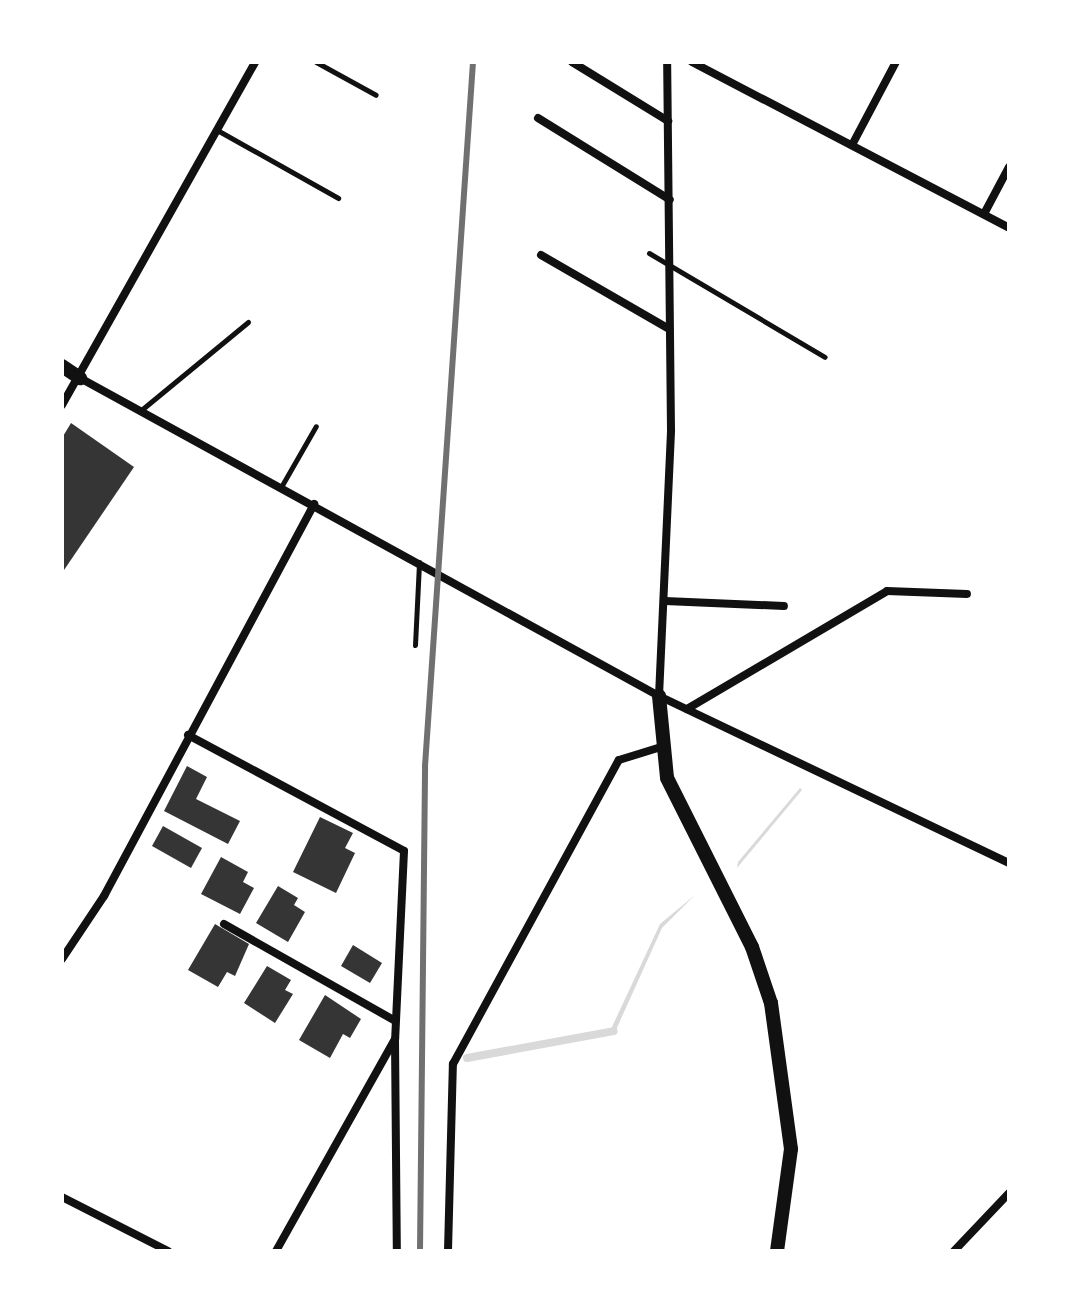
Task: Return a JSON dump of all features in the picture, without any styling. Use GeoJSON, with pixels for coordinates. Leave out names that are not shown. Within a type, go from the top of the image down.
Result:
{"type":"FeatureCollection","features":[{"type":"Feature","properties":{"kind":"street"},"geometry":{"type":"LineString","coordinates":[[62,405],[80,378],[255,62]]}},
{"type":"Feature","properties":{"kind":"street"},"geometry":{"type":"LineString","coordinates":[[572,62],[668,121]]}},
{"type":"Feature","properties":{"kind":"street"},"geometry":{"type":"LineString","coordinates":[[667,62],[669,329],[665,601],[659,696],[661,747],[667,778],[752,947],[771,1003],[791,1149],[777,1251]]}},
{"type":"Feature","properties":{"kind":"street"},"geometry":{"type":"LineString","coordinates":[[692,62],[1009,228]]}},
{"type":"Feature","properties":{"kind":"street"},"geometry":{"type":"LineString","coordinates":[[852,145],[896,62]]}},
{"type":"Feature","properties":{"kind":"street"},"geometry":{"type":"LineString","coordinates":[[538,118],[670,200]]}},
{"type":"Feature","properties":{"kind":"street"},"geometry":{"type":"LineString","coordinates":[[984,214],[1009,167]]}},
{"type":"Feature","properties":{"kind":"street"},"geometry":{"type":"LineString","coordinates":[[541,255],[669,329]]}},
{"type":"Feature","properties":{"kind":"street"},"geometry":{"type":"LineString","coordinates":[[62,366],[659,696],[1008,859]]}},
{"type":"Feature","properties":{"kind":"street"},"geometry":{"type":"LineString","coordinates":[[62,959],[104,896],[314,504]]}},
{"type":"Feature","properties":{"kind":"street"},"geometry":{"type":"LineString","coordinates":[[687,709],[887,591],[967,594]]}},
{"type":"Feature","properties":{"kind":"street"},"geometry":{"type":"LineString","coordinates":[[665,601],[784,606]]}},
{"type":"Feature","properties":{"kind":"street"},"geometry":{"type":"LineString","coordinates":[[188,735],[404,851],[394,1020],[397,1251]]}},
{"type":"Feature","properties":{"kind":"street"},"geometry":{"type":"LineString","coordinates":[[448,1251],[453,1064],[619,760],[661,747]]}},
{"type":"Feature","properties":{"kind":"street"},"geometry":{"type":"LineString","coordinates":[[224,924],[394,1020]]}},
{"type":"Feature","properties":{"kind":"street"},"geometry":{"type":"LineString","coordinates":[[276,1251],[395,1039]]}},
{"type":"Feature","properties":{"kind":"street"},"geometry":{"type":"LineString","coordinates":[[954,1251],[1009,1193]]}},
{"type":"Feature","properties":{"kind":"street"},"geometry":{"type":"LineString","coordinates":[[62,1197],[168,1251]]}},
{"type":"Feature","properties":{"kind":"lane"},"geometry":{"type":"LineString","coordinates":[[316,62],[376,95]]}},
{"type":"Feature","properties":{"kind":"lane"},"geometry":{"type":"LineString","coordinates":[[217,130],[338,198]]}},
{"type":"Feature","properties":{"kind":"lane"},"geometry":{"type":"LineString","coordinates":[[649,253],[825,357]]}},
{"type":"Feature","properties":{"kind":"lane"},"geometry":{"type":"LineString","coordinates":[[140,411],[248,322]]}},
{"type":"Feature","properties":{"kind":"lane"},"geometry":{"type":"LineString","coordinates":[[281,487],[316,426]]}},
{"type":"Feature","properties":{"kind":"lane"},"geometry":{"type":"LineString","coordinates":[[415,645],[419,562]]}},
{"type":"Feature","properties":{"kind":"shaded area"},"geometry":{"type":"Polygon","coordinates":[[[800,788],[802,790],[737,868],[738,862],[800,788]]]}},
{"type":"Feature","properties":{"kind":"shaded area"},"geometry":{"type":"Polygon","coordinates":[[[695,895],[662,928],[615,1032],[611,1029],[660,924],[695,895]]]}},
{"type":"Feature","properties":{"kind":"building"},"geometry":{"type":"Polygon","coordinates":[[[71,423],[134,467],[62,573],[62,438],[71,423]]]}},
{"type":"Feature","properties":{"kind":"building"},"geometry":{"type":"Polygon","coordinates":[[[187,766],[207,777],[196,799],[240,821],[228,844],[164,811],[187,766]]]}},
{"type":"Feature","properties":{"kind":"building"},"geometry":{"type":"Polygon","coordinates":[[[320,817],[353,833],[345,848],[355,853],[336,893],[293,872],[320,817]]]}},
{"type":"Feature","properties":{"kind":"building"},"geometry":{"type":"Polygon","coordinates":[[[163,826],[202,848],[191,868],[152,846],[163,826]]]}},
{"type":"Feature","properties":{"kind":"building"},"geometry":{"type":"Polygon","coordinates":[[[221,857],[248,872],[243,882],[254,888],[240,914],[201,894],[221,857]]]}},
{"type":"Feature","properties":{"kind":"building"},"geometry":{"type":"Polygon","coordinates":[[[278,886],[298,898],[294,905],[305,912],[288,942],[256,923],[278,886]]]}},
{"type":"Feature","properties":{"kind":"building"},"geometry":{"type":"Polygon","coordinates":[[[215,924],[249,944],[235,976],[227,972],[218,987],[188,970],[215,924]]]}},
{"type":"Feature","properties":{"kind":"building"},"geometry":{"type":"Polygon","coordinates":[[[353,945],[382,963],[370,983],[341,966],[353,945]]]}},
{"type":"Feature","properties":{"kind":"building"},"geometry":{"type":"Polygon","coordinates":[[[267,966],[291,980],[285,990],[293,994],[275,1023],[244,1003],[267,966]]]}},
{"type":"Feature","properties":{"kind":"building"},"geometry":{"type":"Polygon","coordinates":[[[325,995],[361,1019],[350,1038],[343,1034],[330,1058],[299,1040],[325,995]]]}},
{"type":"Feature","properties":{"kind":"waterway"},"geometry":{"type":"LineString","coordinates":[[467,1058],[614,1031]]}},
{"type":"Feature","properties":{"kind":"railway"},"geometry":{"type":"LineString","coordinates":[[420,1251],[425,766],[473,62]]}}]}
